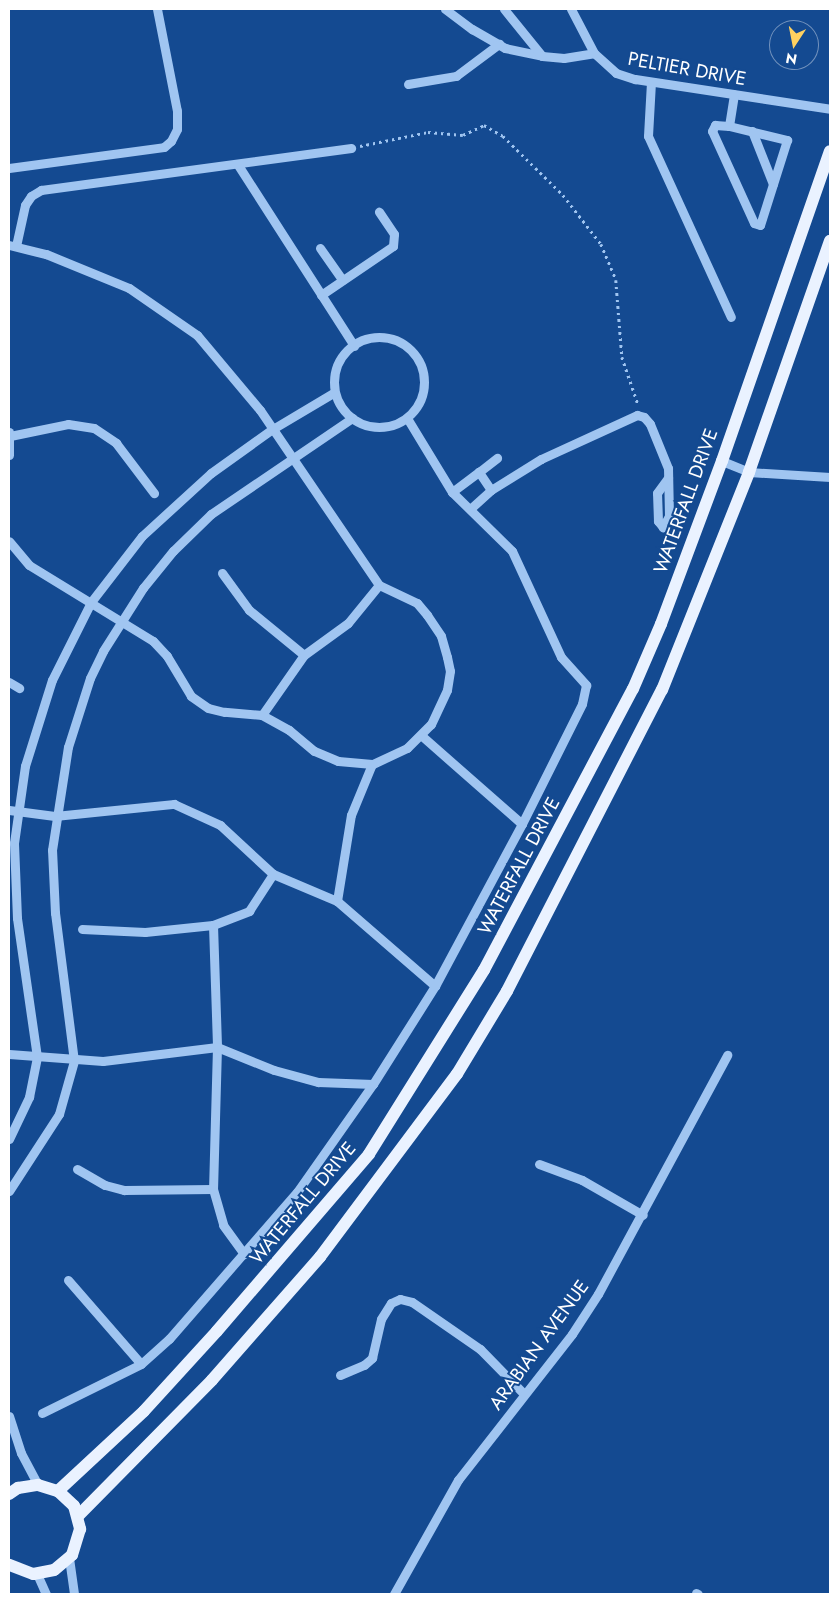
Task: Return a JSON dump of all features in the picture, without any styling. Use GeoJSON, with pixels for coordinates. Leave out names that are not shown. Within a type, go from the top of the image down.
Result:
{"type":"FeatureCollection","features":[{"type":"Feature","properties":{"kind":"main road","name":"WATERFALL DRIVE"},"geometry":{"type":"LineString","coordinates":[[58,1491],[144,1411],[273,1269],[369,1154],[410,1092],[484,970],[633,689],[722,461],[830,151]]}},
{"type":"Feature","properties":{"kind":"main road"},"geometry":{"type":"LineString","coordinates":[[78,1516],[212,1380],[320,1257],[457,1074],[507,991],[641,736],[682,644],[749,472],[830,241]]}},
{"type":"Feature","properties":{"kind":"main road"},"geometry":{"type":"LineString","coordinates":[[9,1494],[18,1488],[38,1485],[58,1491],[70,1502],[78,1516],[78,1543],[69,1558],[54,1570],[37,1574],[21,1572],[9,1565]]}},
{"type":"Feature","properties":{"kind":"main road"},"geometry":{"type":"LineString","coordinates":[[9,1578],[21,1572]]}},
{"type":"Feature","properties":{"kind":"street"},"geometry":{"type":"LineString","coordinates":[[9,168],[164,147],[171,141],[177,129],[177,111],[157,9]]}},
{"type":"Feature","properties":{"kind":"street"},"geometry":{"type":"LineString","coordinates":[[445,9],[472,29],[499,44],[542,56],[564,58],[594,53]]}},
{"type":"Feature","properties":{"kind":"street"},"geometry":{"type":"LineString","coordinates":[[504,9],[542,56]]}},
{"type":"Feature","properties":{"kind":"street","name":"PELTIER DRIVE"},"geometry":{"type":"LineString","coordinates":[[571,9],[594,53],[616,73],[651,82],[830,109]]}},
{"type":"Feature","properties":{"kind":"street"},"geometry":{"type":"LineString","coordinates":[[408,84],[456,76],[499,44]]}},
{"type":"Feature","properties":{"kind":"street"},"geometry":{"type":"LineString","coordinates":[[651,82],[648,136],[731,317]]}},
{"type":"Feature","properties":{"kind":"street"},"geometry":{"type":"LineString","coordinates":[[729,126],[734,94]]}},
{"type":"Feature","properties":{"kind":"street"},"geometry":{"type":"LineString","coordinates":[[715,125],[752,131],[787,140],[758,225],[712,131],[715,125]]}},
{"type":"Feature","properties":{"kind":"street"},"geometry":{"type":"LineString","coordinates":[[752,131],[773,184]]}},
{"type":"Feature","properties":{"kind":"street"},"geometry":{"type":"LineString","coordinates":[[9,541],[29,565],[122,621],[162,649],[191,696],[208,708],[224,712],[262,715],[328,758],[372,764],[393,756],[422,736],[447,690],[450,671],[441,636],[417,604],[379,585],[271,430],[260,410],[219,359],[197,336],[161,309],[128,288],[46,254],[13,246],[25,205],[31,196],[41,190],[238,166],[352,148]]}},
{"type":"Feature","properties":{"kind":"street"},"geometry":{"type":"LineString","coordinates":[[238,166],[354,346]]}},
{"type":"Feature","properties":{"kind":"street"},"geometry":{"type":"LineString","coordinates":[[321,295],[393,246],[394,234],[379,212]]}},
{"type":"Feature","properties":{"kind":"street"},"geometry":{"type":"LineString","coordinates":[[320,248],[342,280]]}},
{"type":"Feature","properties":{"kind":"street"},"geometry":{"type":"LineString","coordinates":[[380,337],[395,340],[409,348],[419,361],[424,376],[424,392],[418,407],[407,418],[379,427],[352,418],[341,407],[335,392],[335,376],[340,361],[354,346],[380,337]]}},
{"type":"Feature","properties":{"kind":"street"},"geometry":{"type":"LineString","coordinates":[[9,1140],[29,1097],[37,1057],[13,919],[13,810],[40,711],[91,602],[142,536],[174,504],[271,430],[335,392]]}},
{"type":"Feature","properties":{"kind":"street"},"geometry":{"type":"LineString","coordinates":[[470,510],[492,490],[541,459],[565,451],[598,430],[640,416],[650,424],[668,468],[668,478]]}},
{"type":"Feature","properties":{"kind":"street"},"geometry":{"type":"LineString","coordinates":[[9,1190],[59,1114],[74,1061],[54,913],[52,850],[55,816],[76,716],[103,650],[174,551],[211,514],[352,418]]}},
{"type":"Feature","properties":{"kind":"street"},"geometry":{"type":"LineString","coordinates":[[42,1414],[141,1364],[170,1338],[297,1192],[373,1084],[435,986],[522,824],[582,704],[586,684],[561,656],[512,552],[452,492],[407,418]]}},
{"type":"Feature","properties":{"kind":"street"},"geometry":{"type":"LineString","coordinates":[[9,455],[9,434],[68,424],[94,428],[116,443],[154,493]]}},
{"type":"Feature","properties":{"kind":"street"},"geometry":{"type":"LineString","coordinates":[[452,492],[497,458]]}},
{"type":"Feature","properties":{"kind":"street"},"geometry":{"type":"LineString","coordinates":[[722,461],[749,472],[830,478]]}},
{"type":"Feature","properties":{"kind":"street"},"geometry":{"type":"LineString","coordinates":[[479,472],[492,490]]}},
{"type":"Feature","properties":{"kind":"street"},"geometry":{"type":"LineString","coordinates":[[222,573],[254,615],[304,655]]}},
{"type":"Feature","properties":{"kind":"street"},"geometry":{"type":"LineString","coordinates":[[262,715],[304,655],[348,624],[379,585]]}},
{"type":"Feature","properties":{"kind":"street"},"geometry":{"type":"LineString","coordinates":[[9,682],[19,688]]}},
{"type":"Feature","properties":{"kind":"street"},"geometry":{"type":"LineString","coordinates":[[422,736],[522,824]]}},
{"type":"Feature","properties":{"kind":"street"},"geometry":{"type":"LineString","coordinates":[[336,901],[351,815],[372,764]]}},
{"type":"Feature","properties":{"kind":"street"},"geometry":{"type":"LineString","coordinates":[[13,810],[55,816],[174,804],[220,825],[273,874],[336,901],[435,986]]}},
{"type":"Feature","properties":{"kind":"street"},"geometry":{"type":"LineString","coordinates":[[82,929],[146,932],[213,925],[249,911],[273,874]]}},
{"type":"Feature","properties":{"kind":"street"},"geometry":{"type":"LineString","coordinates":[[213,925],[217,1047],[213,1189],[223,1226],[244,1254]]}},
{"type":"Feature","properties":{"kind":"street"},"geometry":{"type":"LineString","coordinates":[[9,1054],[74,1061],[217,1047],[274,1070],[318,1082],[373,1084]]}},
{"type":"Feature","properties":{"kind":"street","name":"ARABIAN AVENUE"},"geometry":{"type":"LineString","coordinates":[[394,1594],[458,1480],[586,1312],[643,1215],[727,1054]]}},
{"type":"Feature","properties":{"kind":"street"},"geometry":{"type":"LineString","coordinates":[[539,1164],[582,1180],[643,1215]]}},
{"type":"Feature","properties":{"kind":"street"},"geometry":{"type":"LineString","coordinates":[[77,1169],[105,1185],[124,1190],[213,1189]]}},
{"type":"Feature","properties":{"kind":"street"},"geometry":{"type":"LineString","coordinates":[[68,1280],[141,1364]]}},
{"type":"Feature","properties":{"kind":"street"},"geometry":{"type":"LineString","coordinates":[[340,1374],[364,1365],[372,1358],[381,1319],[392,1303],[400,1299],[412,1302],[480,1349],[524,1394]]}},
{"type":"Feature","properties":{"kind":"street"},"geometry":{"type":"LineString","coordinates":[[9,1416],[21,1453],[38,1485]]}},
{"type":"Feature","properties":{"kind":"street"},"geometry":{"type":"LineString","coordinates":[[69,1558],[74,1594]]}},
{"type":"Feature","properties":{"kind":"street"},"geometry":{"type":"LineString","coordinates":[[37,1574],[46,1594]]}},
{"type":"Feature","properties":{"kind":"path"},"geometry":{"type":"LineString","coordinates":[[352,148],[428,132],[463,135],[484,126],[503,136],[563,195],[601,244],[616,280],[622,357],[640,416]]}}]}
